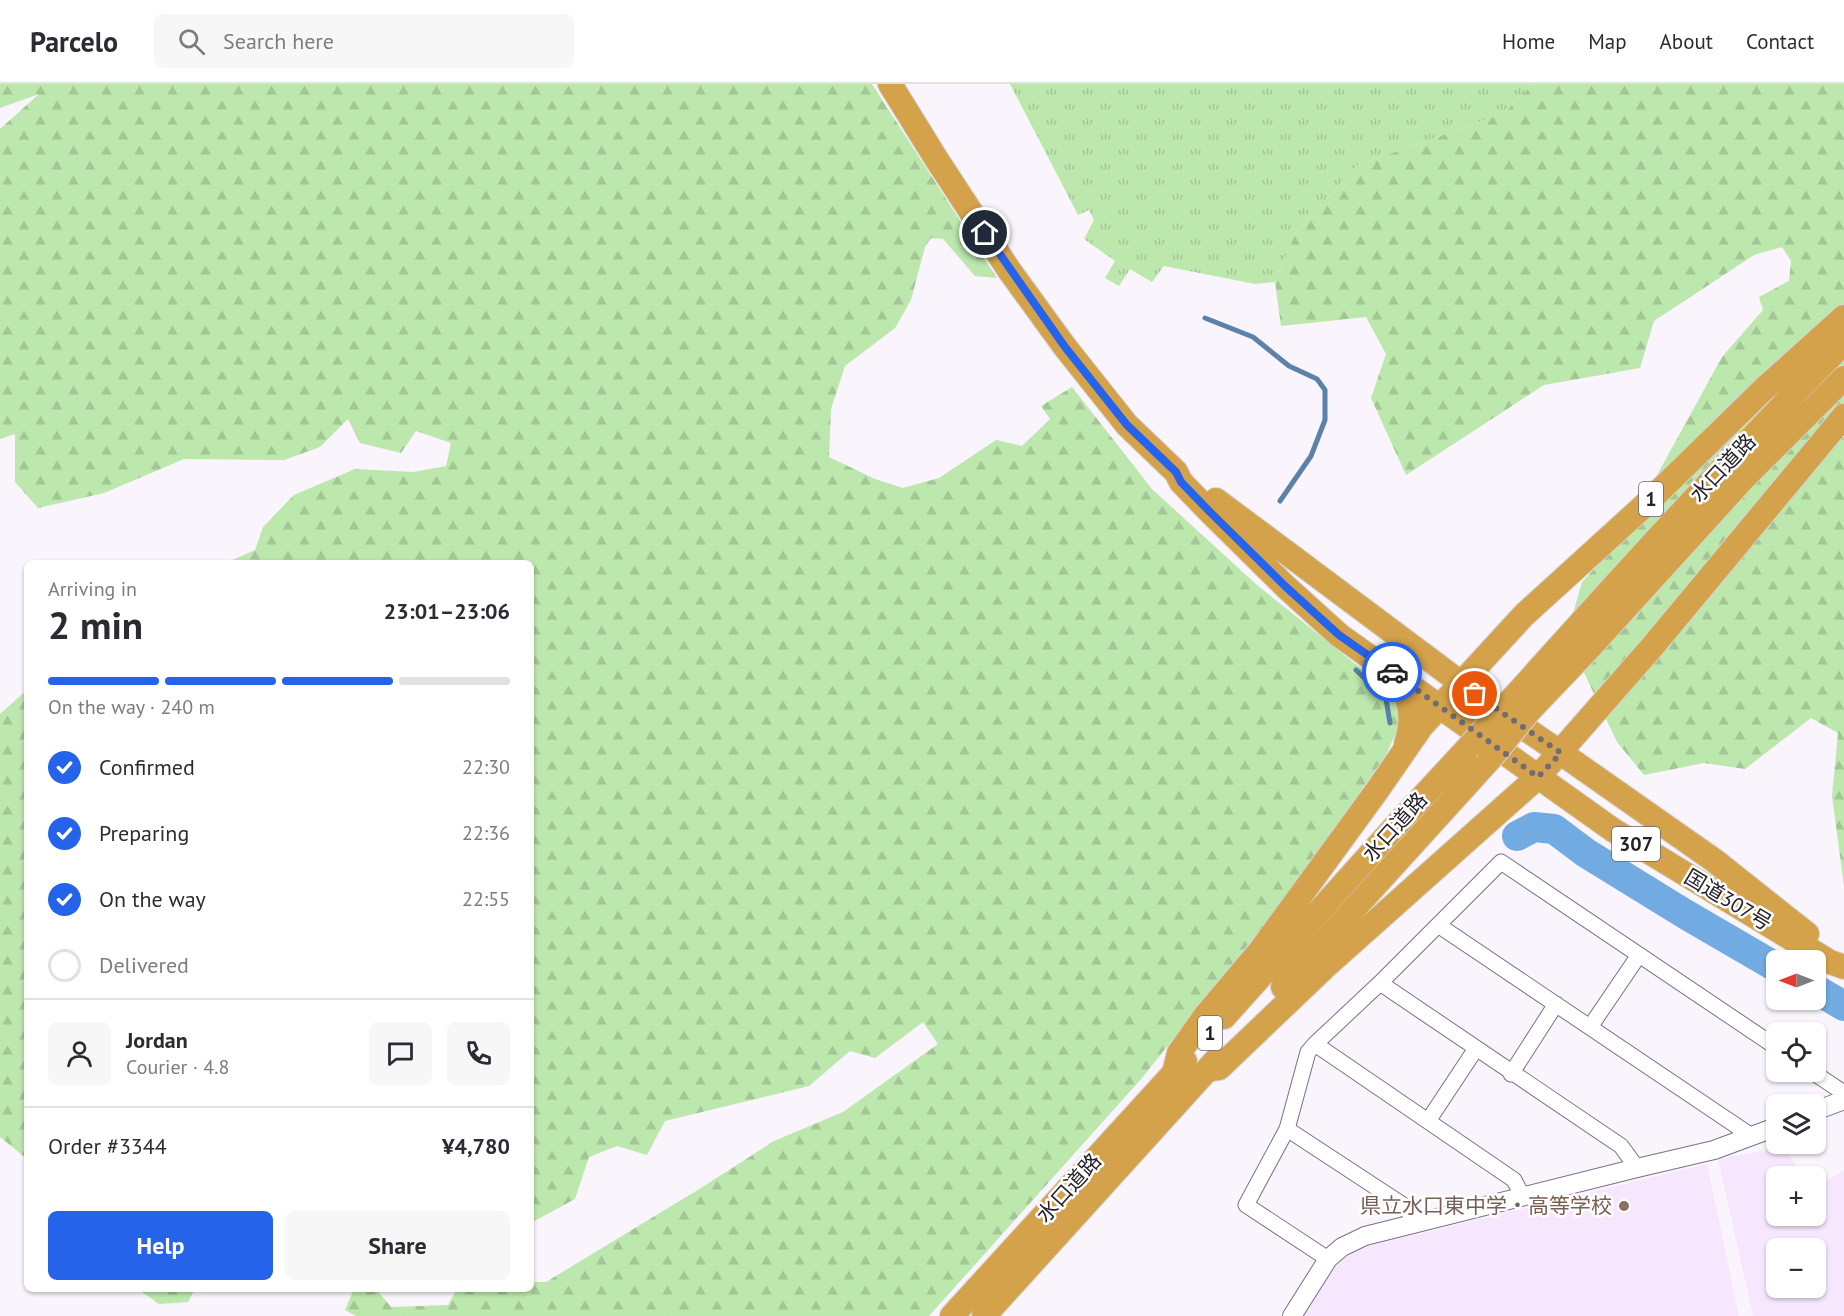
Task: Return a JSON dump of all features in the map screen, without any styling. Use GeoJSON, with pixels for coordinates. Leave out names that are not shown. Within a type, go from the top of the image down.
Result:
{"type":"FeatureCollection","features":[{"type":"Feature","properties":{"kind":"highway","name":"307"},"geometry":{"type":"LineString","coordinates":[[890,84],[1009,270],[1065,347],[1127,425],[1176,472],[1181,482],[1202,504],[1286,587],[1339,635],[1440,706]]}},
{"type":"Feature","properties":{"kind":"highway","name":"1"},"geometry":{"type":"LineString","coordinates":[[1174,1072],[1179,1053],[1186,1043],[1206,1015],[1260,951],[1420,727],[1524,615],[1646,504],[1765,388],[1844,317]]}},
{"type":"Feature","properties":{"kind":"highway","name":"水口道路"},"geometry":{"type":"LineString","coordinates":[[984,1316],[1489,760],[1522,704],[1712,481],[1784,403],[1844,343]]}},
{"type":"Feature","properties":{"kind":"highway","name":"水口道路"},"geometry":{"type":"LineString","coordinates":[[952,1316],[1467,749],[1592,645],[1743,479],[1844,378]]}},
{"type":"Feature","properties":{"kind":"highway","name":"1"},"geometry":{"type":"LineString","coordinates":[[1207,1071],[1219,1068],[1326,965],[1538,777],[1659,638],[1844,416]]}},
{"type":"Feature","properties":{"kind":"highway","name":"307"},"geometry":{"type":"LineString","coordinates":[[1176,472],[1186,476],[1251,528],[1461,683]]}},
{"type":"Feature","properties":{"kind":"highway"},"geometry":{"type":"LineString","coordinates":[[1395,674],[1406,694],[1411,714],[1410,733],[1404,750]]}},
{"type":"Feature","properties":{"kind":"highway","name":"国道307号"},"geometry":{"type":"LineString","coordinates":[[1461,683],[1715,861],[1836,956],[1843,966]]}},
{"type":"Feature","properties":{"kind":"highway","name":"国道307号"},"geometry":{"type":"LineString","coordinates":[[1440,706],[1613,830],[1830,962],[1843,966]]}},
{"type":"Feature","properties":{"kind":"street"},"geometry":{"type":"LineString","coordinates":[[1328,1259],[1246,1205],[1287,1129],[1308,1052],[1380,984],[1501,862],[1766,1040]]}},
{"type":"Feature","properties":{"kind":"street"},"geometry":{"type":"LineString","coordinates":[[1438,925],[1753,1137]]}},
{"type":"Feature","properties":{"kind":"street"},"geometry":{"type":"LineString","coordinates":[[1590,1027],[1639,955]]}},
{"type":"Feature","properties":{"kind":"street"},"geometry":{"type":"LineString","coordinates":[[1380,984],[1621,1146],[1637,1168]]}},
{"type":"Feature","properties":{"kind":"street"},"geometry":{"type":"LineString","coordinates":[[1511,1074],[1556,1004]]}},
{"type":"Feature","properties":{"kind":"street"},"geometry":{"type":"LineString","coordinates":[[1314,1044],[1515,1180],[1523,1197]]}},
{"type":"Feature","properties":{"kind":"street"},"geometry":{"type":"LineString","coordinates":[[1428,1120],[1475,1050]]}},
{"type":"Feature","properties":{"kind":"street"},"geometry":{"type":"LineString","coordinates":[[1826,1081],[1844,1093]]}},
{"type":"Feature","properties":{"kind":"street"},"geometry":{"type":"LineString","coordinates":[[1826,1107],[1844,1100]]}},
{"type":"Feature","properties":{"kind":"street"},"geometry":{"type":"LineString","coordinates":[[1287,1129],[1403,1205],[1417,1223]]}},
{"type":"Feature","properties":{"kind":"street"},"geometry":{"type":"LineString","coordinates":[[1292,1316],[1328,1259],[1342,1246],[1365,1236],[1714,1150],[1766,1131]]}},
{"type":"Feature","properties":{"kind":"shaded area"},"geometry":{"type":"Polygon","coordinates":[[[1766,1150],[1766,1154],[1788,1154],[1796,1166],[1766,1166],[1766,1226],[1826,1226],[1826,1181],[1844,1170],[1844,1316],[1753,1316],[1718,1159],[1766,1150]]]}},
{"type":"Feature","properties":{"kind":"shaded area","name":"県立水口東中学・高等学校"},"geometry":{"type":"Polygon","coordinates":[[[1707,1164],[1739,1316],[1303,1316],[1333,1268],[1357,1249],[1707,1164]]]}},
{"type":"Feature","properties":{"kind":"green space"},"geometry":{"type":"Polygon","coordinates":[[[0,84],[872,84],[997,278],[975,276],[943,239],[931,238],[925,247],[911,300],[895,328],[845,366],[831,409],[829,457],[875,479],[903,488],[939,478],[996,440],[1022,446],[1050,419],[1041,406],[1072,387],[1152,489],[1257,585],[1379,683],[1398,704],[1400,724],[1386,755],[1284,900],[1142,1078],[929,1316],[356,1316],[345,1310],[353,1292],[378,1292],[391,1307],[448,1305],[455,1292],[534,1292],[534,1282],[546,1282],[774,1141],[843,1112],[938,1044],[923,1022],[875,1058],[850,1051],[809,1086],[665,1121],[647,1155],[617,1146],[589,1157],[575,1199],[534,1221],[534,560],[232,560],[255,550],[263,527],[294,495],[355,469],[413,472],[446,466],[451,443],[416,431],[401,453],[360,443],[348,419],[320,447],[284,460],[184,459],[104,493],[38,508],[15,482],[15,434],[0,439],[0,129],[39,94],[0,108],[0,84]]]}},
{"type":"Feature","properties":{"kind":"green space"},"geometry":{"type":"Polygon","coordinates":[[[1010,84],[1533,84],[1503,114],[1358,165],[1296,232],[1275,282],[1255,284],[1164,266],[1152,282],[1130,269],[1119,286],[1105,278],[1115,261],[1084,239],[1094,220],[1089,210],[1078,215],[1010,84]]]}},
{"type":"Feature","properties":{"kind":"green space"},"geometry":{"type":"Polygon","coordinates":[[[1533,84],[1844,84],[1844,886],[1832,796],[1838,733],[1811,718],[1745,769],[1704,763],[1644,775],[1617,742],[1577,658],[1568,631],[1582,582],[1623,537],[1722,357],[1763,310],[1759,297],[1789,281],[1791,261],[1782,247],[1754,255],[1654,321],[1640,368],[1544,385],[1406,475],[1371,398],[1386,354],[1366,317],[1281,326],[1275,282],[1296,232],[1358,165],[1503,114],[1533,84]]]}},
{"type":"Feature","properties":{"kind":"green space"},"geometry":{"type":"Polygon","coordinates":[[[24,693],[24,1157],[0,1137],[0,714],[24,693]]]}},
{"type":"Feature","properties":{"kind":"green space"},"geometry":{"type":"Polygon","coordinates":[[[142,1292],[193,1292],[188,1302],[159,1304],[142,1292]]]}},
{"type":"Feature","properties":{"kind":"waterway"},"geometry":{"type":"LineString","coordinates":[[1205,318],[1253,337],[1289,366],[1317,379],[1325,390],[1325,420],[1311,456],[1280,501]]}},
{"type":"Feature","properties":{"kind":"waterway"},"geometry":{"type":"LineString","coordinates":[[1356,670],[1386,699],[1390,723]]}},
{"type":"Feature","properties":{"kind":"waterway"},"geometry":{"type":"LineString","coordinates":[[1517,836],[1534,827],[1554,829],[1586,853],[1766,961]]}},
{"type":"Feature","properties":{"kind":"waterway"},"geometry":{"type":"LineString","coordinates":[[1826,995],[1844,1006]]}},
{"type":"Feature","properties":{"kind":"way so far"},"geometry":{"type":"LineString","coordinates":[[1392,672],[1538,777],[1561,753],[1475,694]]}},
{"type":"Feature","properties":{"kind":"place","name":"県立水口東中学・高等学校"},"geometry":{"type":"Point","coordinates":[1624,1206]}},
{"type":"Feature","properties":{"kind":"route"},"geometry":{"type":"LineString","coordinates":[[985,233],[1065,347],[1127,425],[1176,472],[1181,482],[1286,587],[1339,635],[1392,672]]}}]}
